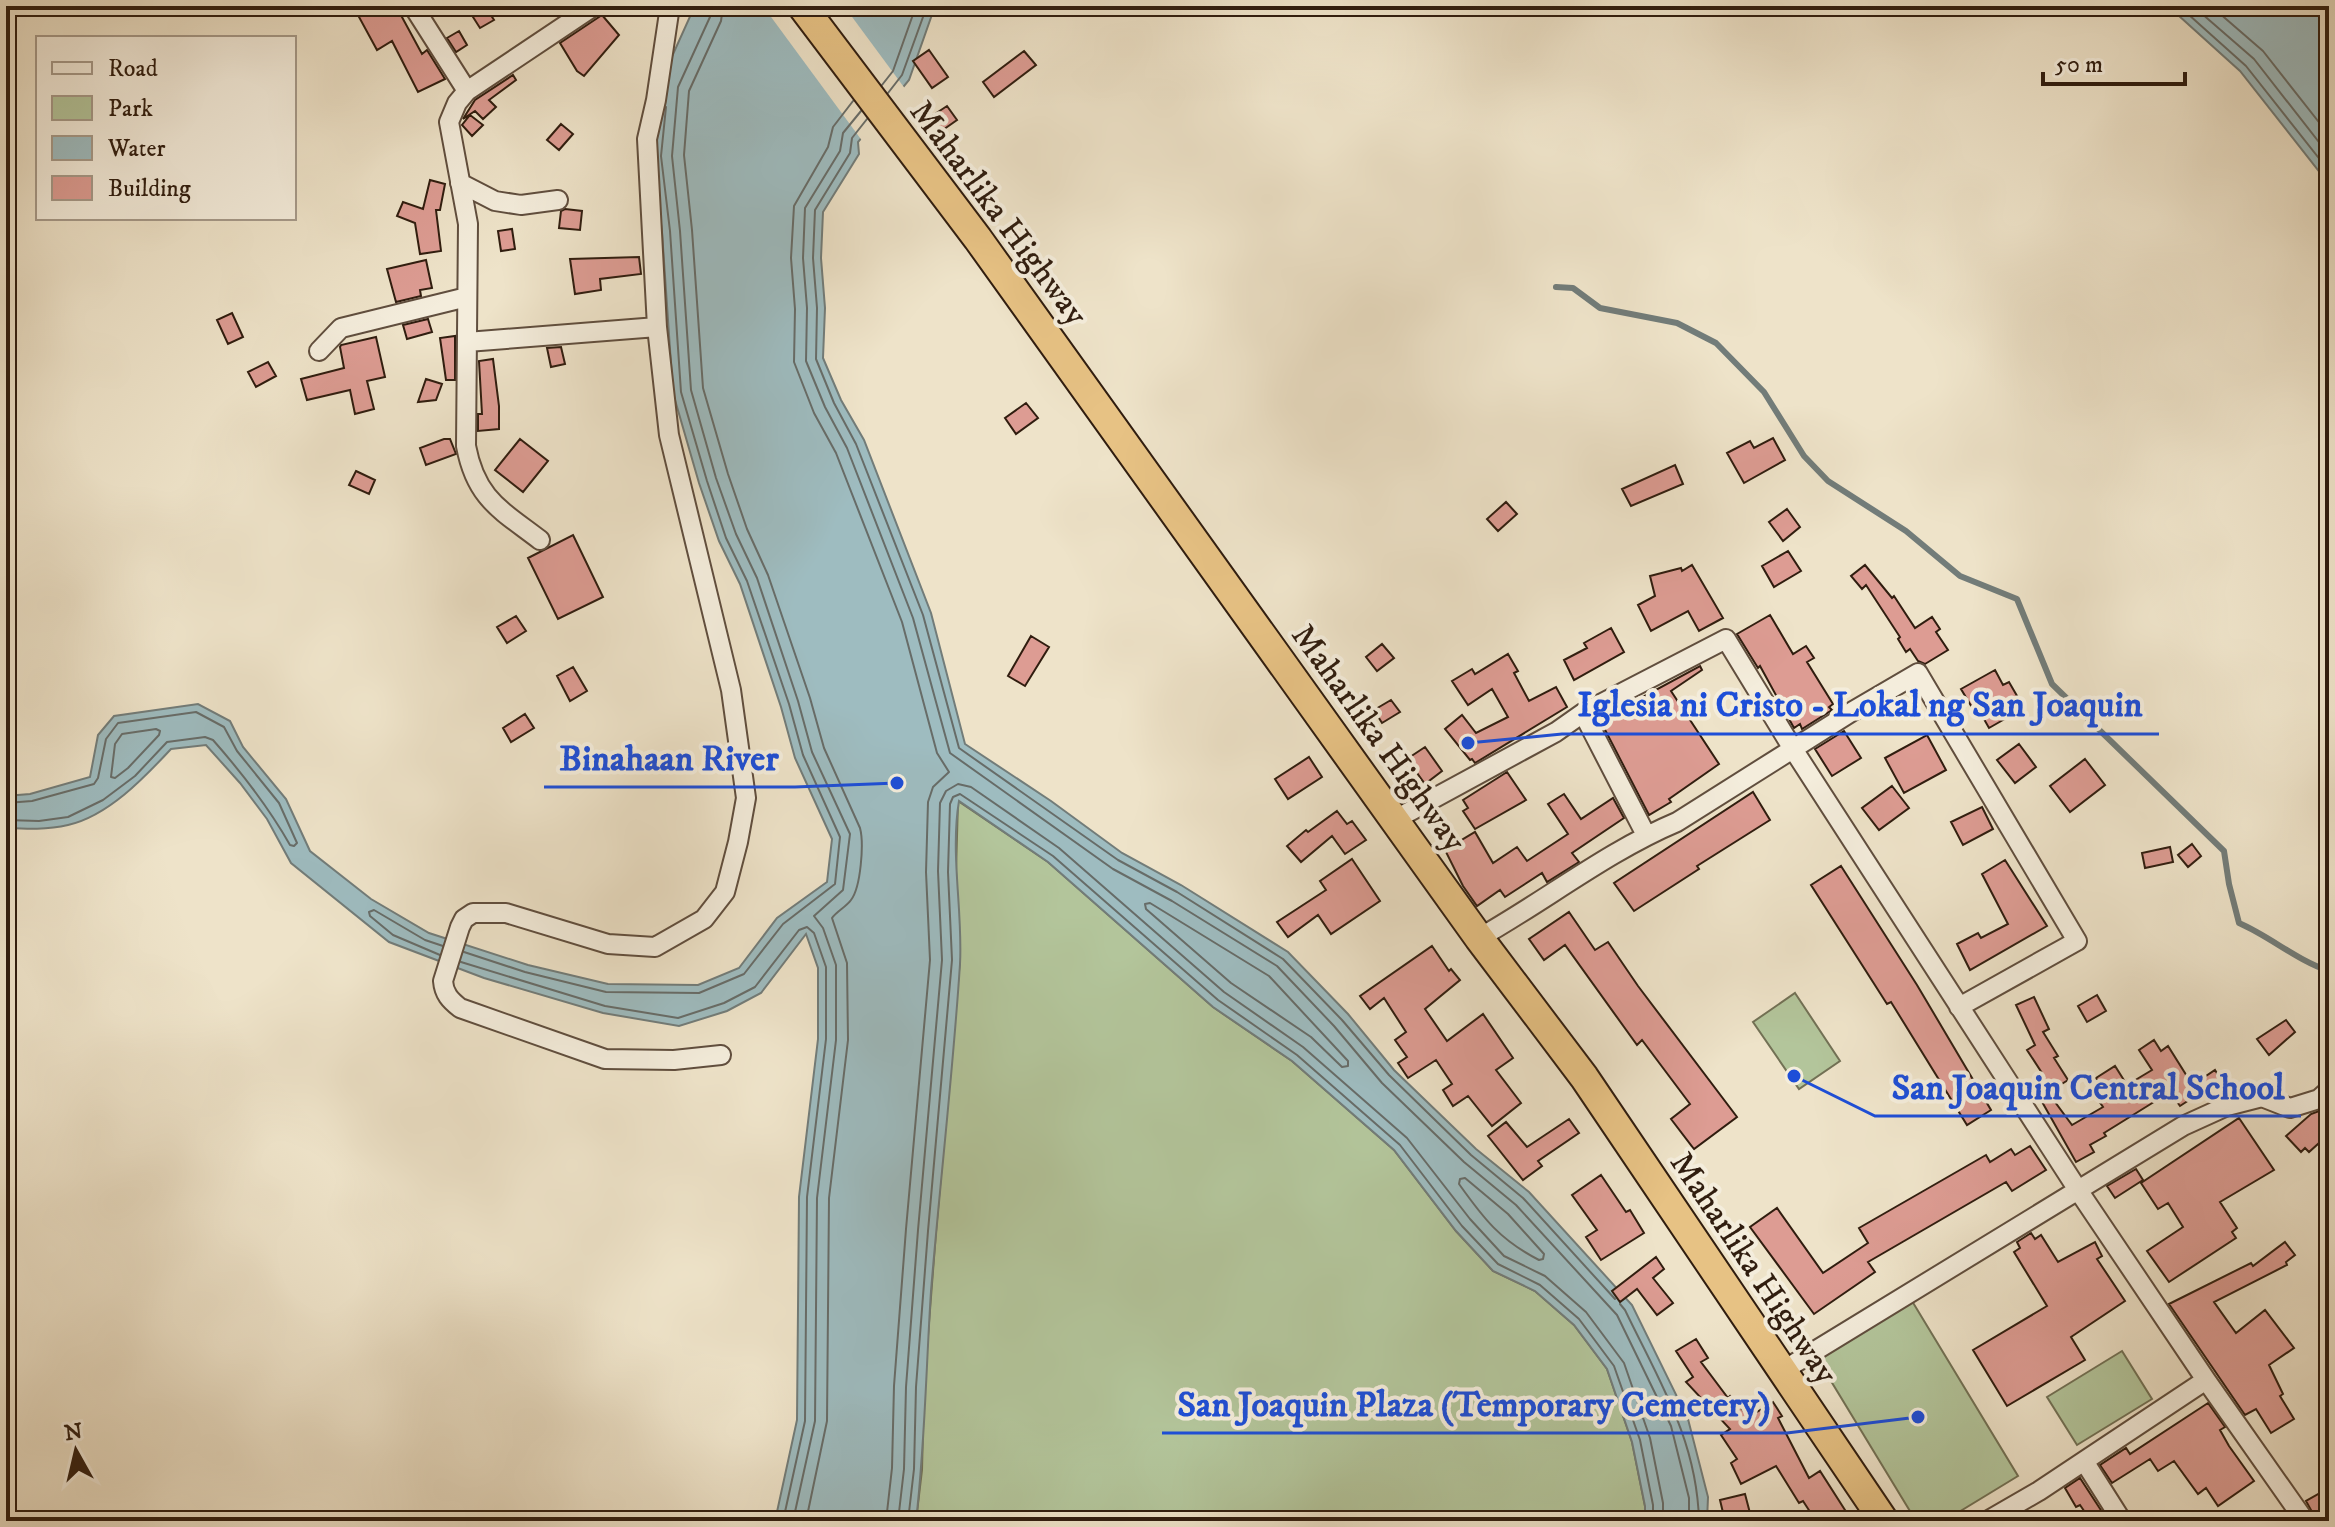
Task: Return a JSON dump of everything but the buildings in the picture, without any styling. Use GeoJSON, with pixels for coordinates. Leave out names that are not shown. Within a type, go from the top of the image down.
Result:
{"type":"FeatureCollection","features":[{"type":"Feature","properties":{"kind":"highway","name":"Maharlika Highway"},"geometry":{"type":"LineString","coordinates":[[802,6],[978,239],[1479,938],[1584,1077],[1884,1521]]}},
{"type":"Feature","properties":{"kind":"street"},"geometry":{"type":"LineString","coordinates":[[413,6],[467,91]]}},
{"type":"Feature","properties":{"kind":"street"},"geometry":{"type":"LineString","coordinates":[[540,540],[486,498],[474,476],[466,446],[468,224],[449,122],[457,103],[467,91],[594,6]]}},
{"type":"Feature","properties":{"kind":"street"},"geometry":{"type":"LineString","coordinates":[[670,6],[647,139],[657,327],[669,435],[731,690],[746,798],[725,892],[704,919],[655,947],[608,944],[506,913],[473,913],[464,919],[460,927],[443,981],[447,997],[460,1008],[605,1059],[674,1060],[721,1055]]}},
{"type":"Feature","properties":{"kind":"street"},"geometry":{"type":"LineString","coordinates":[[460,183],[495,201],[521,205],[558,200]]}},
{"type":"Feature","properties":{"kind":"street"},"geometry":{"type":"LineString","coordinates":[[319,351],[341,328],[467,297]]}},
{"type":"Feature","properties":{"kind":"street"},"geometry":{"type":"LineString","coordinates":[[467,342],[657,327]]}},
{"type":"Feature","properties":{"kind":"street"},"geometry":{"type":"LineString","coordinates":[[1394,820],[1556,732],[1583,713],[1726,639],[1793,749],[2078,1190],[2305,1521]]}},
{"type":"Feature","properties":{"kind":"street"},"geometry":{"type":"LineString","coordinates":[[1479,938],[1646,835],[1677,822],[1918,673],[2077,941],[1959,1007]]}},
{"type":"Feature","properties":{"kind":"street"},"geometry":{"type":"LineString","coordinates":[[1583,713],[1646,835]]}},
{"type":"Feature","properties":{"kind":"street"},"geometry":{"type":"LineString","coordinates":[[1782,1371],[2183,1126],[2227,1106],[2262,1097],[2290,1108],[2319,1099],[2329,1090]]}},
{"type":"Feature","properties":{"kind":"street"},"geometry":{"type":"LineString","coordinates":[[1987,1521],[2206,1380]]}},
{"type":"Feature","properties":{"kind":"street"},"geometry":{"type":"LineString","coordinates":[[2084,1461],[2122,1521]]}},
{"type":"Feature","properties":{"kind":"green space"},"geometry":{"type":"Polygon","coordinates":[[[958,801],[1048,862],[1213,1007],[1292,1061],[1394,1150],[1456,1231],[1493,1271],[1535,1291],[1574,1325],[1607,1369],[1632,1442],[1645,1506],[1645,1521],[916,1521],[922,1470],[924,1388],[936,1232],[960,960],[956,872],[958,801]]]}},
{"type":"Feature","properties":{"kind":"green space"},"geometry":{"type":"Polygon","coordinates":[[[1795,993],[1840,1061],[1799,1089],[1753,1022],[1795,993]]]}},
{"type":"Feature","properties":{"kind":"green space"},"geometry":{"type":"Polygon","coordinates":[[[1912,1301],[2018,1476],[1944,1521],[1916,1521],[1817,1358],[1912,1301]]]}},
{"type":"Feature","properties":{"kind":"green space"},"geometry":{"type":"Polygon","coordinates":[[[2122,1351],[2152,1399],[2077,1445],[2047,1397],[2122,1351]]]}},
{"type":"Feature","properties":{"kind":"water"},"geometry":{"type":"Polygon","coordinates":[[[692,6],[935,6],[909,80],[858,142],[859,154],[823,212],[823,358],[841,400],[864,440],[931,613],[965,744],[1122,853],[1181,885],[1288,952],[1348,1014],[1394,1070],[1476,1149],[1529,1192],[1632,1305],[1688,1419],[1708,1497],[1707,1521],[1645,1521],[1645,1506],[1632,1442],[1607,1369],[1574,1325],[1535,1291],[1493,1271],[1456,1231],[1394,1150],[1292,1061],[1213,1007],[1048,862],[959,801],[956,862],[960,964],[931,1291],[916,1521],[775,1521],[797,1420],[799,1197],[818,1039],[818,968],[806,934],[761,993],[727,1011],[679,1026],[603,1013],[484,978],[389,942],[291,863],[267,819],[206,745],[171,749],[111,805],[83,820],[52,828],[6,828],[6,796],[30,794],[90,777],[98,735],[114,716],[198,704],[230,721],[243,747],[286,799],[310,851],[371,899],[429,933],[528,965],[608,984],[698,985],[739,968],[777,918],[827,882],[832,839],[795,758],[740,584],[719,541],[699,483],[673,393],[662,232],[653,156],[660,83],[693,10],[692,6]]]}},
{"type":"Feature","properties":{"kind":"water"},"geometry":{"type":"Polygon","coordinates":[[[2168,6],[2329,6],[2329,184],[2240,71],[2168,6]]]}},
{"type":"Feature","properties":{"kind":"pier"},"geometry":{"type":"Polygon","coordinates":[[[763,6],[844,6],[906,90],[863,142],[763,6]]]}},
{"type":"Feature","properties":{"kind":"waterway"},"geometry":{"type":"LineString","coordinates":[[1556,287],[1573,288],[1600,308],[1677,323],[1716,343],[1764,392],[1804,456],[1828,481],[1906,531],[1960,576],[2017,599],[2052,684],[2224,851],[2239,923],[2329,971]]}},
{"type":"Feature","properties":{"kind":"place","name":"Iglesia ni Cristo - Lokal ng San Joaquin"},"geometry":{"type":"Point","coordinates":[1468,743]}},
{"type":"Feature","properties":{"kind":"place","name":"Binahaan River"},"geometry":{"type":"Point","coordinates":[897,783]}},
{"type":"Feature","properties":{"kind":"place","name":"San Joaquin Central School"},"geometry":{"type":"Point","coordinates":[1794,1076]}},
{"type":"Feature","properties":{"kind":"place","name":"San Joaquin Plaza (Temporary Cemetery)"},"geometry":{"type":"Point","coordinates":[1918,1417]}}]}
